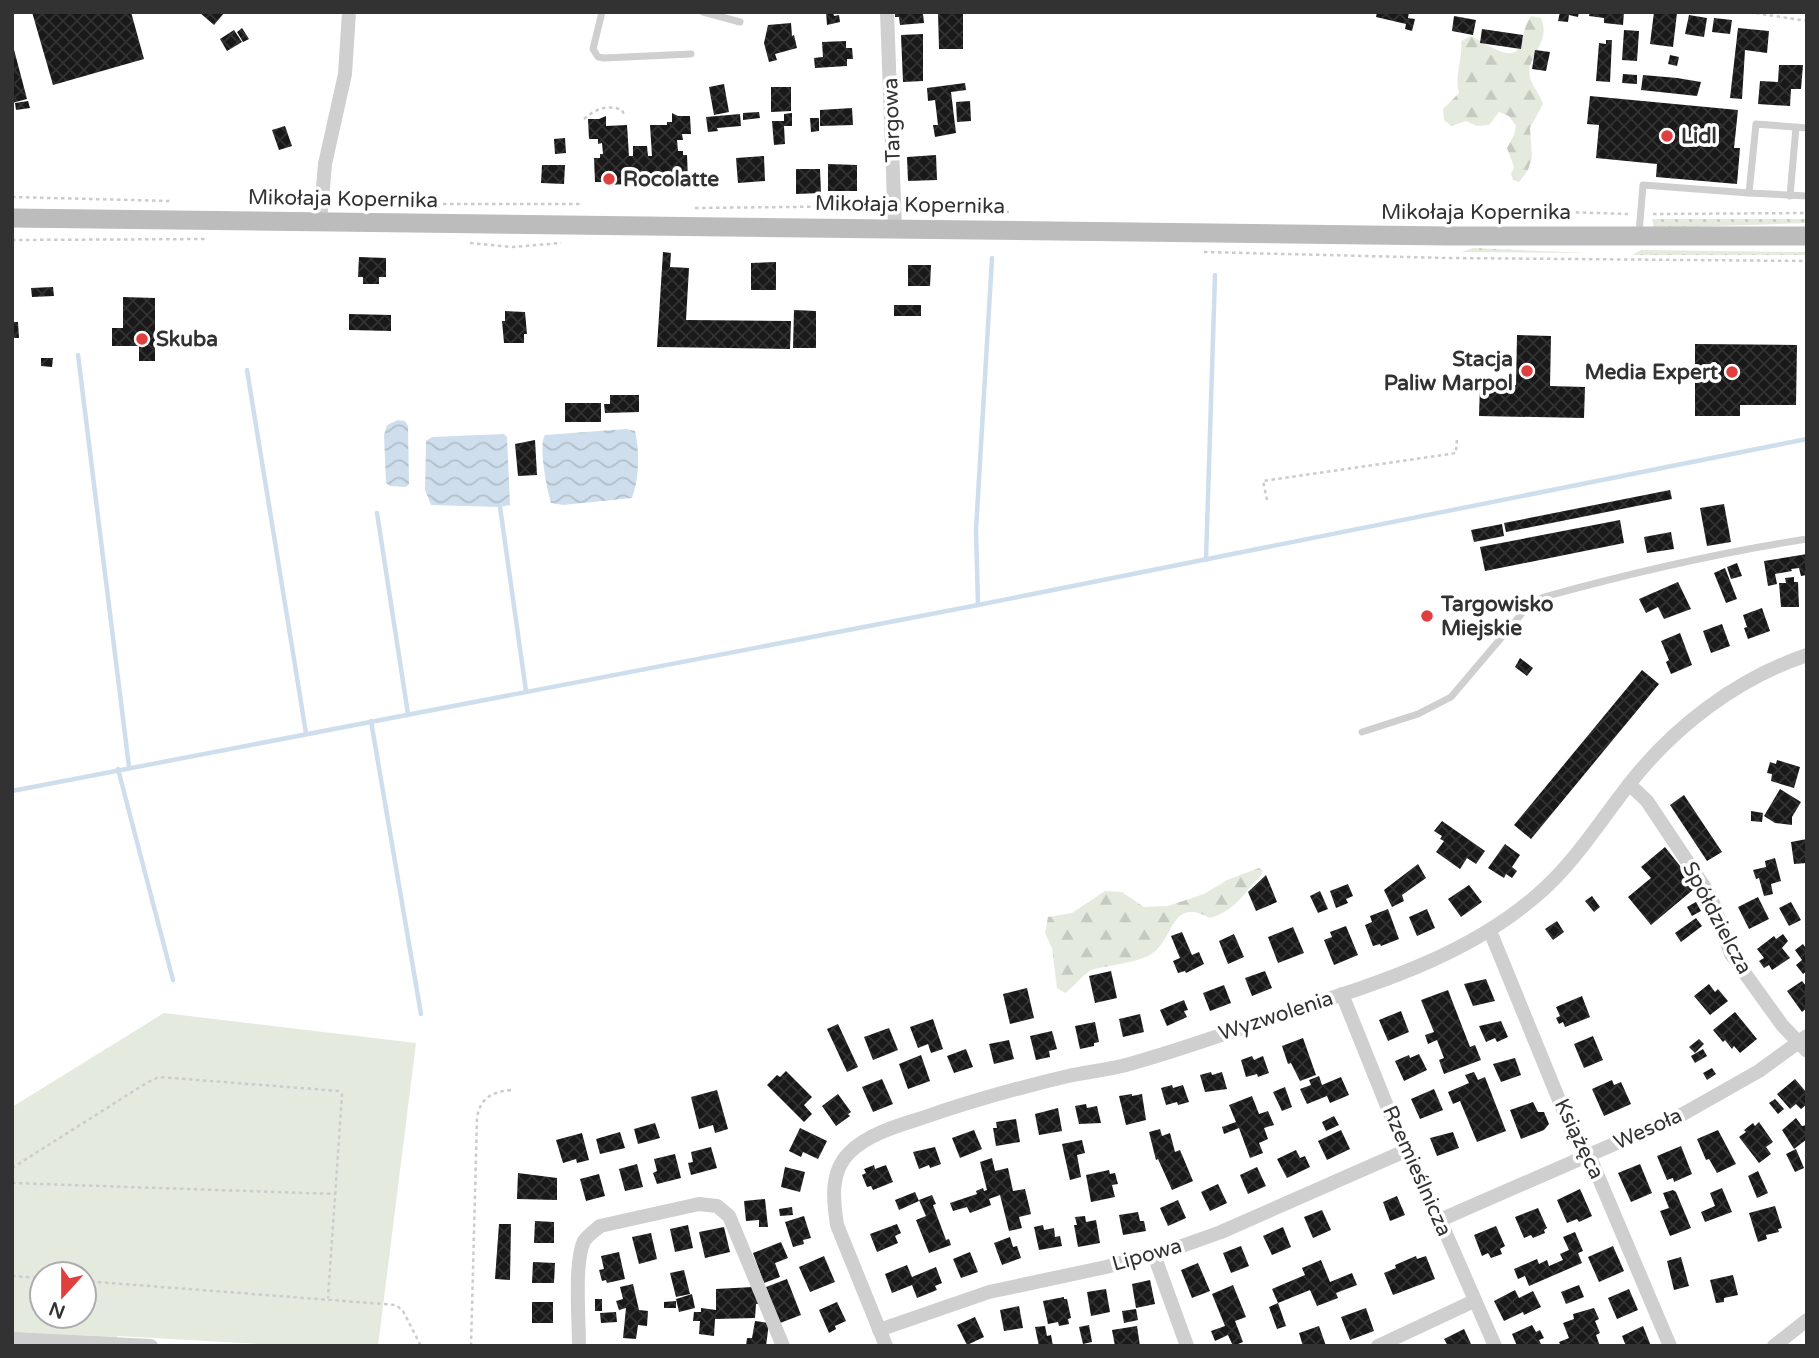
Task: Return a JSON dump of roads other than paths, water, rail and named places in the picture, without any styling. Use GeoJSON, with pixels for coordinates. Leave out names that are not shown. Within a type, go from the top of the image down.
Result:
{"type":"FeatureCollection","features":[{"type":"Feature","properties":{"kind":"main road","name":"Mikołaja Kopernika"},"geometry":{"type":"LineString","coordinates":[[12,218],[1448,236],[1807,236]]}},
{"type":"Feature","properties":{"kind":"street"},"geometry":{"type":"LineString","coordinates":[[320,222],[325,164],[345,74],[349,12]]}},
{"type":"Feature","properties":{"kind":"street","name":"Targowa"},"geometry":{"type":"LineString","coordinates":[[887,12],[895,228]]}},
{"type":"Feature","properties":{"kind":"street","name":"Wyzwolenia"},"geometry":{"type":"LineString","coordinates":[[886,1346],[837,1225],[834,1203],[834,1187],[841,1162],[861,1143],[908,1122],[986,1096],[1125,1065],[1342,994],[1424,964],[1490,931],[1555,878],[1665,743],[1705,709],[1760,675],[1785,662],[1807,655]]}},
{"type":"Feature","properties":{"kind":"street","name":"Spółdzielcza"},"geometry":{"type":"LineString","coordinates":[[1629,784],[1647,801],[1711,897],[1731,954],[1782,1026],[1804,1043]]}},
{"type":"Feature","properties":{"kind":"street","name":"Książęca"},"geometry":{"type":"LineString","coordinates":[[1490,931],[1575,1139],[1589,1156],[1670,1346]]}},
{"type":"Feature","properties":{"kind":"street","name":"Rzemieślnicza"},"geometry":{"type":"LineString","coordinates":[[1342,994],[1405,1151],[1440,1220],[1495,1346]]}},
{"type":"Feature","properties":{"kind":"street","name":"Wesoła"},"geometry":{"type":"LineString","coordinates":[[1440,1220],[1719,1096],[1804,1043]]}},
{"type":"Feature","properties":{"kind":"street","name":"Lipowa"},"geometry":{"type":"LineString","coordinates":[[879,1330],[989,1292],[1154,1255],[1221,1232],[1405,1151]]}},
{"type":"Feature","properties":{"kind":"street"},"geometry":{"type":"LineString","coordinates":[[579,1346],[579,1260],[589,1234],[600,1226],[699,1204],[717,1206],[729,1216],[783,1346]]}},
{"type":"Feature","properties":{"kind":"street"},"geometry":{"type":"LineString","coordinates":[[1154,1255],[1187,1346]]}},
{"type":"Feature","properties":{"kind":"street"},"geometry":{"type":"LineString","coordinates":[[1378,1346],[1474,1301]]}},
{"type":"Feature","properties":{"kind":"street"},"geometry":{"type":"LineString","coordinates":[[1774,1346],[1807,1320]]}},
{"type":"Feature","properties":{"kind":"street"},"geometry":{"type":"LineString","coordinates":[[12,1339],[151,1346]]}},
{"type":"Feature","properties":{"kind":"lane"},"geometry":{"type":"LineString","coordinates":[[602,12],[593,48],[598,57],[691,54]]}},
{"type":"Feature","properties":{"kind":"lane"},"geometry":{"type":"LineString","coordinates":[[703,12],[740,22]]}},
{"type":"Feature","properties":{"kind":"lane"},"geometry":{"type":"LineString","coordinates":[[1749,193],[1756,124],[1807,128]]}},
{"type":"Feature","properties":{"kind":"lane"},"geometry":{"type":"LineString","coordinates":[[1790,196],[1796,127]]}},
{"type":"Feature","properties":{"kind":"lane"},"geometry":{"type":"LineString","coordinates":[[1639,235],[1643,185],[1807,197]]}},
{"type":"Feature","properties":{"kind":"lane"},"geometry":{"type":"LineString","coordinates":[[1362,732],[1418,714],[1451,697],[1530,604],[1544,597],[1635,572],[1807,539]]}},
{"type":"Feature","properties":{"kind":"water"},"geometry":{"type":"Polygon","coordinates":[[[398,420],[405,421],[408,426],[409,484],[406,487],[390,486],[386,483],[384,435],[387,425],[398,420]]]}},
{"type":"Feature","properties":{"kind":"water"},"geometry":{"type":"Polygon","coordinates":[[[626,429],[635,431],[638,448],[637,474],[632,498],[563,505],[551,503],[543,457],[545,435],[626,429]]]}},
{"type":"Feature","properties":{"kind":"water"},"geometry":{"type":"Polygon","coordinates":[[[504,434],[507,437],[510,505],[431,505],[425,490],[426,441],[432,437],[504,434]]]}},
{"type":"Feature","properties":{"kind":"waterway"},"geometry":{"type":"LineString","coordinates":[[978,605],[976,530],[992,258]]}},
{"type":"Feature","properties":{"kind":"waterway"},"geometry":{"type":"LineString","coordinates":[[1206,560],[1215,275]]}},
{"type":"Feature","properties":{"kind":"waterway"},"geometry":{"type":"LineString","coordinates":[[78,355],[129,767]]}},
{"type":"Feature","properties":{"kind":"waterway"},"geometry":{"type":"LineString","coordinates":[[247,370],[306,733]]}},
{"type":"Feature","properties":{"kind":"waterway"},"geometry":{"type":"LineString","coordinates":[[12,791],[978,605],[1807,439]]}},
{"type":"Feature","properties":{"kind":"waterway"},"geometry":{"type":"LineString","coordinates":[[500,507],[526,691]]}},
{"type":"Feature","properties":{"kind":"waterway"},"geometry":{"type":"LineString","coordinates":[[377,513],[408,714]]}},
{"type":"Feature","properties":{"kind":"waterway"},"geometry":{"type":"LineString","coordinates":[[371,721],[421,1014]]}},
{"type":"Feature","properties":{"kind":"waterway"},"geometry":{"type":"LineString","coordinates":[[118,769],[173,980]]}},
{"type":"Feature","properties":{"kind":"place","name":"Lidl"},"geometry":{"type":"Point","coordinates":[1667,136]}},
{"type":"Feature","properties":{"kind":"place","name":"Rocolatte"},"geometry":{"type":"Point","coordinates":[609,179]}},
{"type":"Feature","properties":{"kind":"place","name":"Skuba"},"geometry":{"type":"Point","coordinates":[142,339]}},
{"type":"Feature","properties":{"kind":"place","name":"Stacja Paliw Marpol"},"geometry":{"type":"Point","coordinates":[1527,371]}},
{"type":"Feature","properties":{"kind":"place","name":"Media Expert"},"geometry":{"type":"Point","coordinates":[1732,372]}},
{"type":"Feature","properties":{"kind":"place","name":"Targowisko Miejskie"},"geometry":{"type":"Point","coordinates":[1427,616]}}]}
